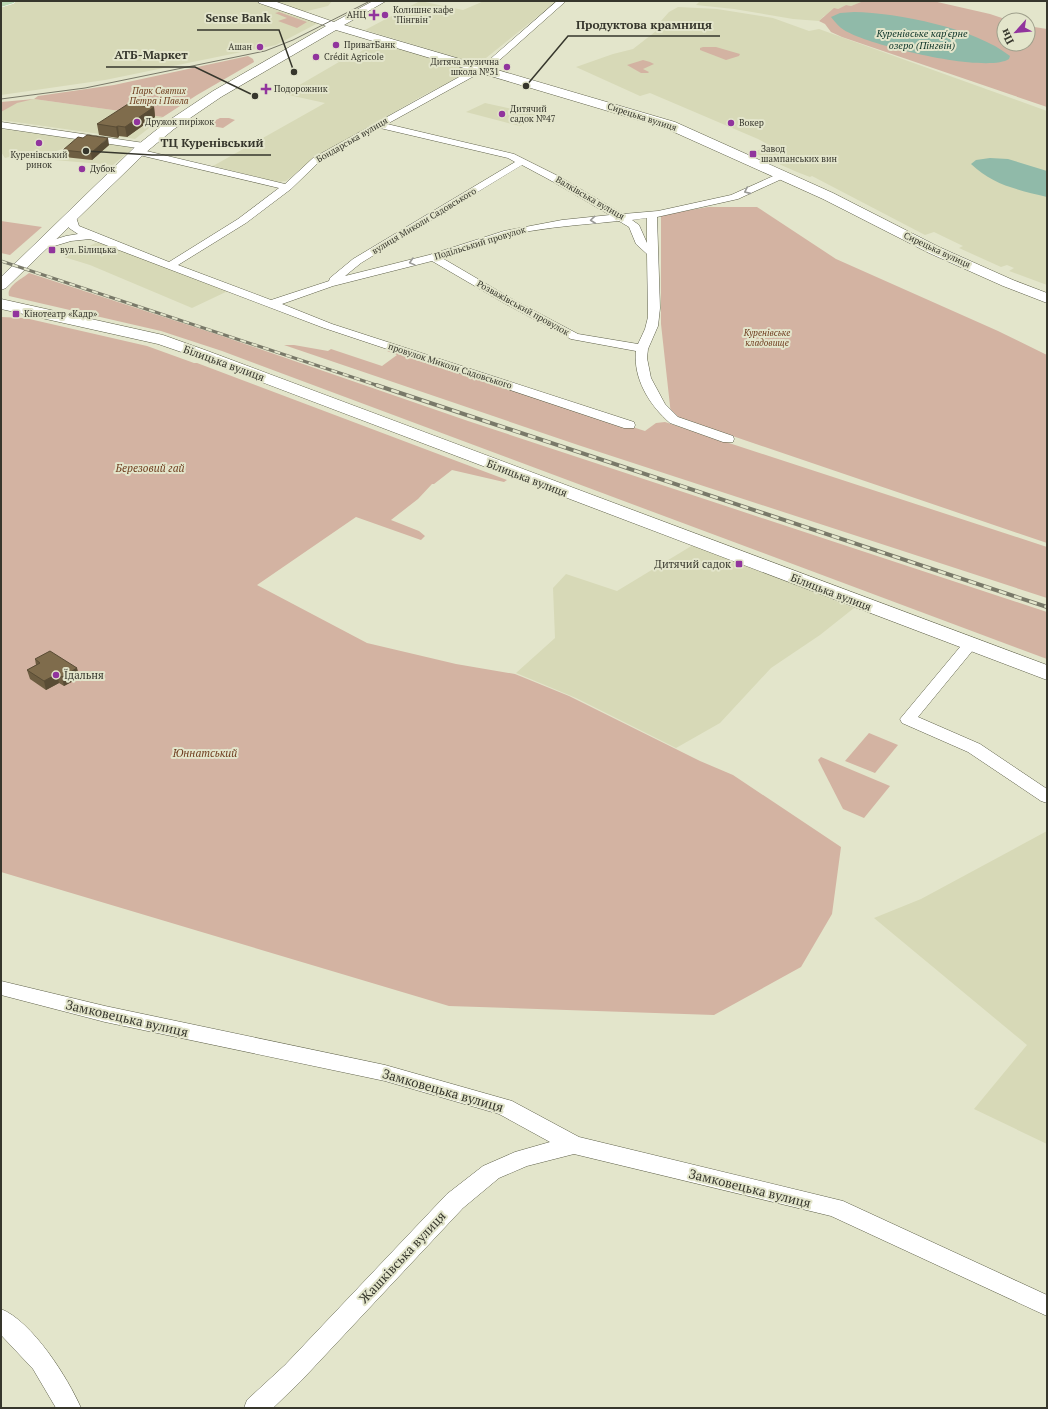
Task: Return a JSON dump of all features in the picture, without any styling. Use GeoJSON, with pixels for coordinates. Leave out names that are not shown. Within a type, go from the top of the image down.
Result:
{"type":"FeatureCollection","features":[{"type":"Feature","properties":{"kind":"main road"},"geometry":{"type":"LineString","coordinates":[[1,4],[10,1]]}},
{"type":"Feature","properties":{"kind":"main road","name":"Сирецька вулиця"},"geometry":{"type":"LineString","coordinates":[[263,1],[334,26],[664,122],[828,196],[934,250],[1008,283],[1047,298]]}},
{"type":"Feature","properties":{"kind":"main road"},"geometry":{"type":"LineString","coordinates":[[1,284],[141,149],[183,116],[222,90],[381,1]]}},
{"type":"Feature","properties":{"kind":"main road","name":"Білицька вулиця"},"geometry":{"type":"LineString","coordinates":[[1,304],[162,340],[199,353],[1047,674]]}},
{"type":"Feature","properties":{"kind":"street","name":"Бондарська вулиця"},"geometry":{"type":"LineString","coordinates":[[171,265],[242,220],[287,187],[316,160],[491,63],[562,1]]}},
{"type":"Feature","properties":{"kind":"street"},"geometry":{"type":"LineString","coordinates":[[1,125],[141,149],[287,187]]}},
{"type":"Feature","properties":{"kind":"street","name":"Валківська вулиця"},"geometry":{"type":"LineString","coordinates":[[377,125],[511,156],[624,217],[636,226],[641,244],[652,253]]}},
{"type":"Feature","properties":{"kind":"street","name":"вулиця Миколи Садовського"},"geometry":{"type":"LineString","coordinates":[[329,284],[357,261],[521,162]]}},
{"type":"Feature","properties":{"kind":"street","name":"Подільський провулок"},"geometry":{"type":"LineString","coordinates":[[272,304],[329,284],[433,256],[497,236],[530,228],[652,215],[734,197],[783,175]]}},
{"type":"Feature","properties":{"kind":"street"},"geometry":{"type":"LineString","coordinates":[[652,215],[652,326],[642,348],[641,358],[645,382],[667,415],[674,420],[728,439]]}},
{"type":"Feature","properties":{"kind":"street"},"geometry":{"type":"LineString","coordinates":[[71,217],[74,228],[91,236],[272,304]]}},
{"type":"Feature","properties":{"kind":"street"},"geometry":{"type":"LineString","coordinates":[[41,246],[70,238],[91,236]]}},
{"type":"Feature","properties":{"kind":"street","name":"Розважівський провулок"},"geometry":{"type":"LineString","coordinates":[[433,256],[575,337],[642,348]]}},
{"type":"Feature","properties":{"kind":"street","name":"провулок Миколи Садовського"},"geometry":{"type":"LineString","coordinates":[[272,304],[328,326],[629,425]]}},
{"type":"Feature","properties":{"kind":"street"},"geometry":{"type":"LineString","coordinates":[[970,644],[908,719],[978,751],[1047,798]]}},
{"type":"Feature","properties":{"kind":"street","name":"Замковецька вулиця"},"geometry":{"type":"LineString","coordinates":[[1,988],[105,1014],[385,1073],[505,1107],[574,1145],[835,1208],[1047,1306]]}},
{"type":"Feature","properties":{"kind":"street","name":"Жашківська вулиця"},"geometry":{"type":"LineString","coordinates":[[256,1408],[293,1373],[455,1201],[491,1172],[523,1158],[574,1145]]}},
{"type":"Feature","properties":{"kind":"street"},"geometry":{"type":"LineString","coordinates":[[1,1320],[19,1336],[41,1361],[69,1408]]}},
{"type":"Feature","properties":{"kind":"shaded area"},"geometry":{"type":"Polygon","coordinates":[[[12,1],[257,1],[318,23],[276,45],[105,80],[1,95],[1,5],[12,1]]]}},
{"type":"Feature","properties":{"kind":"shaded area"},"geometry":{"type":"Polygon","coordinates":[[[270,1],[332,1],[328,6],[303,12],[270,1]]]}},
{"type":"Feature","properties":{"kind":"shaded area"},"geometry":{"type":"Polygon","coordinates":[[[420,1],[463,10],[484,1],[557,1],[481,62],[472,62],[365,30],[420,1]]]}},
{"type":"Feature","properties":{"kind":"shaded area"},"geometry":{"type":"Polygon","coordinates":[[[700,1],[862,2],[851,6],[846,5],[824,16],[819,21],[793,19],[734,9],[696,5],[700,1]]]}},
{"type":"Feature","properties":{"kind":"shaded area"},"geometry":{"type":"Polygon","coordinates":[[[678,7],[717,9],[773,18],[809,31],[819,29],[1047,111],[1047,285],[1009,271],[1014,268],[1007,265],[1001,267],[959,248],[963,246],[934,232],[925,235],[812,176],[810,177],[797,172],[752,152],[771,146],[758,139],[650,93],[640,96],[576,67],[613,54],[633,49],[660,28],[665,21],[661,21],[669,12],[678,7]]]}},
{"type":"Feature","properties":{"kind":"shaded area"},"geometry":{"type":"Polygon","coordinates":[[[377,42],[474,70],[422,96],[311,161],[286,181],[277,182],[213,166],[325,103],[284,94],[339,62],[334,61],[341,57],[351,59],[367,47],[377,42]]]}},
{"type":"Feature","properties":{"kind":"shaded area"},"geometry":{"type":"Polygon","coordinates":[[[34,99],[163,117],[135,139],[1,120],[1,112],[17,102],[34,99]]]}},
{"type":"Feature","properties":{"kind":"shaded area","name":"Дитячий садок №47"},"geometry":{"type":"Polygon","coordinates":[[[485,103],[539,115],[520,126],[466,112],[485,103]]]}},
{"type":"Feature","properties":{"kind":"shaded area"},"geometry":{"type":"Polygon","coordinates":[[[1,129],[129,146],[132,149],[113,165],[54,160],[73,145],[54,152],[21,154],[5,158],[1,152],[1,129]]]}},
{"type":"Feature","properties":{"kind":"shaded area"},"geometry":{"type":"Polygon","coordinates":[[[96,243],[110,244],[230,290],[192,308],[90,265],[64,257],[96,243]]]}},
{"type":"Feature","properties":{"kind":"shaded area"},"geometry":{"type":"Polygon","coordinates":[[[693,545],[854,608],[820,635],[771,668],[720,723],[676,748],[576,698],[516,673],[555,638],[553,588],[566,574],[617,591],[693,545]]]}},
{"type":"Feature","properties":{"kind":"shaded area"},"geometry":{"type":"Polygon","coordinates":[[[1047,831],[1047,1144],[974,1109],[1027,1045],[874,918],[921,899],[1047,831]]]}},
{"type":"Feature","properties":{"kind":"green space"},"geometry":{"type":"Polygon","coordinates":[[[855,1],[933,1],[996,16],[996,52],[1036,52],[1036,27],[1047,29],[1047,107],[842,37],[831,32],[825,24],[819,21],[834,8],[838,9],[846,5],[851,6],[861,2],[855,1]]]}},
{"type":"Feature","properties":{"kind":"green space"},"geometry":{"type":"Polygon","coordinates":[[[279,12],[307,22],[297,28],[278,21],[287,18],[275,13],[279,12]]]}},
{"type":"Feature","properties":{"kind":"green space"},"geometry":{"type":"Polygon","coordinates":[[[716,47],[740,54],[739,56],[726,60],[700,50],[700,48],[716,47]]]}},
{"type":"Feature","properties":{"kind":"green space","name":"Парк Святих Петра і Павла"},"geometry":{"type":"Polygon","coordinates":[[[248,56],[253,59],[254,62],[197,95],[163,117],[34,99],[38,96],[114,85],[248,56]]]}},
{"type":"Feature","properties":{"kind":"green space"},"geometry":{"type":"Polygon","coordinates":[[[643,60],[654,64],[643,69],[649,72],[648,73],[641,73],[627,65],[643,60]]]}},
{"type":"Feature","properties":{"kind":"green space"},"geometry":{"type":"Polygon","coordinates":[[[34,99],[17,103],[1,112],[1,102],[34,99]]]}},
{"type":"Feature","properties":{"kind":"green space"},"geometry":{"type":"Polygon","coordinates":[[[220,118],[235,120],[223,128],[206,125],[220,118]]]}},
{"type":"Feature","properties":{"kind":"green space","name":"Куренівське кладовище"},"geometry":{"type":"Polygon","coordinates":[[[708,207],[757,207],[836,259],[998,331],[1047,355],[1047,543],[671,415],[661,324],[661,215],[708,207]]]}},
{"type":"Feature","properties":{"kind":"green space"},"geometry":{"type":"Polygon","coordinates":[[[1,221],[42,227],[10,255],[1,253],[1,221]]]}},
{"type":"Feature","properties":{"kind":"green space"},"geometry":{"type":"Polygon","coordinates":[[[29,273],[216,334],[468,421],[1047,612],[1047,659],[222,351],[161,331],[9,296],[12,286],[29,273]]]}},
{"type":"Feature","properties":{"kind":"green space","name":"Юннатський"},"geometry":{"type":"Polygon","coordinates":[[[1,317],[25,318],[147,346],[197,363],[507,480],[504,482],[452,470],[432,484],[418,499],[391,520],[419,531],[425,536],[421,540],[356,517],[257,585],[367,643],[456,664],[515,674],[569,696],[700,761],[733,775],[841,847],[832,914],[801,967],[714,1015],[449,1006],[1,872],[1,317]]]}},
{"type":"Feature","properties":{"kind":"green space"},"geometry":{"type":"Polygon","coordinates":[[[284,345],[294,345],[328,351],[331,349],[382,366],[397,355],[387,351],[389,350],[645,431],[656,423],[665,422],[1047,547],[1047,598],[578,445],[284,345]]]}},
{"type":"Feature","properties":{"kind":"green space"},"geometry":{"type":"Polygon","coordinates":[[[869,733],[898,745],[875,773],[845,761],[869,733]]]}},
{"type":"Feature","properties":{"kind":"green space"},"geometry":{"type":"Polygon","coordinates":[[[821,757],[890,786],[864,818],[843,809],[818,760],[821,757]]]}},
{"type":"Feature","properties":{"kind":"water","name":"Куренівське кар'єрне озеро (Пінгвін)"},"geometry":{"type":"Polygon","coordinates":[[[854,12],[892,15],[935,24],[977,37],[996,47],[996,52],[1004,52],[1010,56],[1009,59],[996,63],[977,63],[926,56],[900,50],[876,43],[844,30],[831,17],[840,13],[854,12]]]}},
{"type":"Feature","properties":{"kind":"water"},"geometry":{"type":"Polygon","coordinates":[[[990,158],[1008,159],[1047,171],[1047,197],[1006,186],[988,177],[971,164],[976,160],[990,158]]]}},
{"type":"Feature","properties":{"kind":"building"},"geometry":{"type":"Polygon","coordinates":[[[128,104],[154,107],[125,127],[97,124],[128,104]]]}},
{"type":"Feature","properties":{"kind":"building"},"geometry":{"type":"Polygon","coordinates":[[[87,135],[108,138],[91,153],[63,150],[78,137],[83,138],[87,135]]]}},
{"type":"Feature","properties":{"kind":"building"},"geometry":{"type":"Polygon","coordinates":[[[50,651],[77,668],[62,677],[57,674],[44,681],[27,670],[40,663],[35,659],[50,651]]]}},
{"type":"Feature","properties":{"kind":"tram line"},"geometry":{"type":"LineString","coordinates":[[1,99],[85,88],[265,51],[293,40],[370,1]]}},
{"type":"Feature","properties":{"kind":"railway"},"geometry":{"type":"LineString","coordinates":[[1,261],[379,386]]}},
{"type":"Feature","properties":{"kind":"railway"},"geometry":{"type":"LineString","coordinates":[[376,385],[1047,607]]}},
{"type":"Feature","properties":{"kind":"place","name":"АНЦ"},"geometry":{"type":"Point","coordinates":[374,15]}},
{"type":"Feature","properties":{"kind":"place","name":"Колишнє кафе \"Пінгвін\""},"geometry":{"type":"Point","coordinates":[385,15]}},
{"type":"Feature","properties":{"kind":"place","name":"ПриватБанк"},"geometry":{"type":"Point","coordinates":[336,45]}},
{"type":"Feature","properties":{"kind":"place","name":"Ашан"},"geometry":{"type":"Point","coordinates":[260,47]}},
{"type":"Feature","properties":{"kind":"place","name":"Crédit Agricole"},"geometry":{"type":"Point","coordinates":[316,57]}},
{"type":"Feature","properties":{"kind":"place","name":"Дитяча музична школа №31"},"geometry":{"type":"Point","coordinates":[507,67]}},
{"type":"Feature","properties":{"kind":"place","name":"Sense Bank"},"geometry":{"type":"Point","coordinates":[294,72]}},
{"type":"Feature","properties":{"kind":"place","name":"Продуктова крамниця"},"geometry":{"type":"Point","coordinates":[526,86]}},
{"type":"Feature","properties":{"kind":"place","name":"Подорожник"},"geometry":{"type":"Point","coordinates":[266,89]}},
{"type":"Feature","properties":{"kind":"place","name":"АТБ-Маркет"},"geometry":{"type":"Point","coordinates":[255,96]}},
{"type":"Feature","properties":{"kind":"place","name":"Дитячий садок №47"},"geometry":{"type":"Point","coordinates":[502,114]}},
{"type":"Feature","properties":{"kind":"place","name":"Дружок пиріжок"},"geometry":{"type":"Point","coordinates":[137,122]}},
{"type":"Feature","properties":{"kind":"place","name":"Вокер"},"geometry":{"type":"Point","coordinates":[731,123]}},
{"type":"Feature","properties":{"kind":"place","name":"Куренівський ринок"},"geometry":{"type":"Point","coordinates":[39,143]}},
{"type":"Feature","properties":{"kind":"place","name":"ТЦ Куренівський"},"geometry":{"type":"Point","coordinates":[86,151]}},
{"type":"Feature","properties":{"kind":"place","name":"Завод шампанських вин"},"geometry":{"type":"Point","coordinates":[753,154]}},
{"type":"Feature","properties":{"kind":"place","name":"Дубок"},"geometry":{"type":"Point","coordinates":[82,169]}},
{"type":"Feature","properties":{"kind":"place","name":"вул. Білицька"},"geometry":{"type":"Point","coordinates":[52,250]}},
{"type":"Feature","properties":{"kind":"place","name":"Кінотеатр «Кадр»"},"geometry":{"type":"Point","coordinates":[16,314]}},
{"type":"Feature","properties":{"kind":"place","name":"Дитячий садок"},"geometry":{"type":"Point","coordinates":[739,564]}},
{"type":"Feature","properties":{"kind":"place","name":"Їдальня"},"geometry":{"type":"Point","coordinates":[56,675]}},
{"type":"Feature","properties":{"kind":"park label","name":"Березовий гай"},"geometry":{"type":"Point","coordinates":[150,468]}}]}
